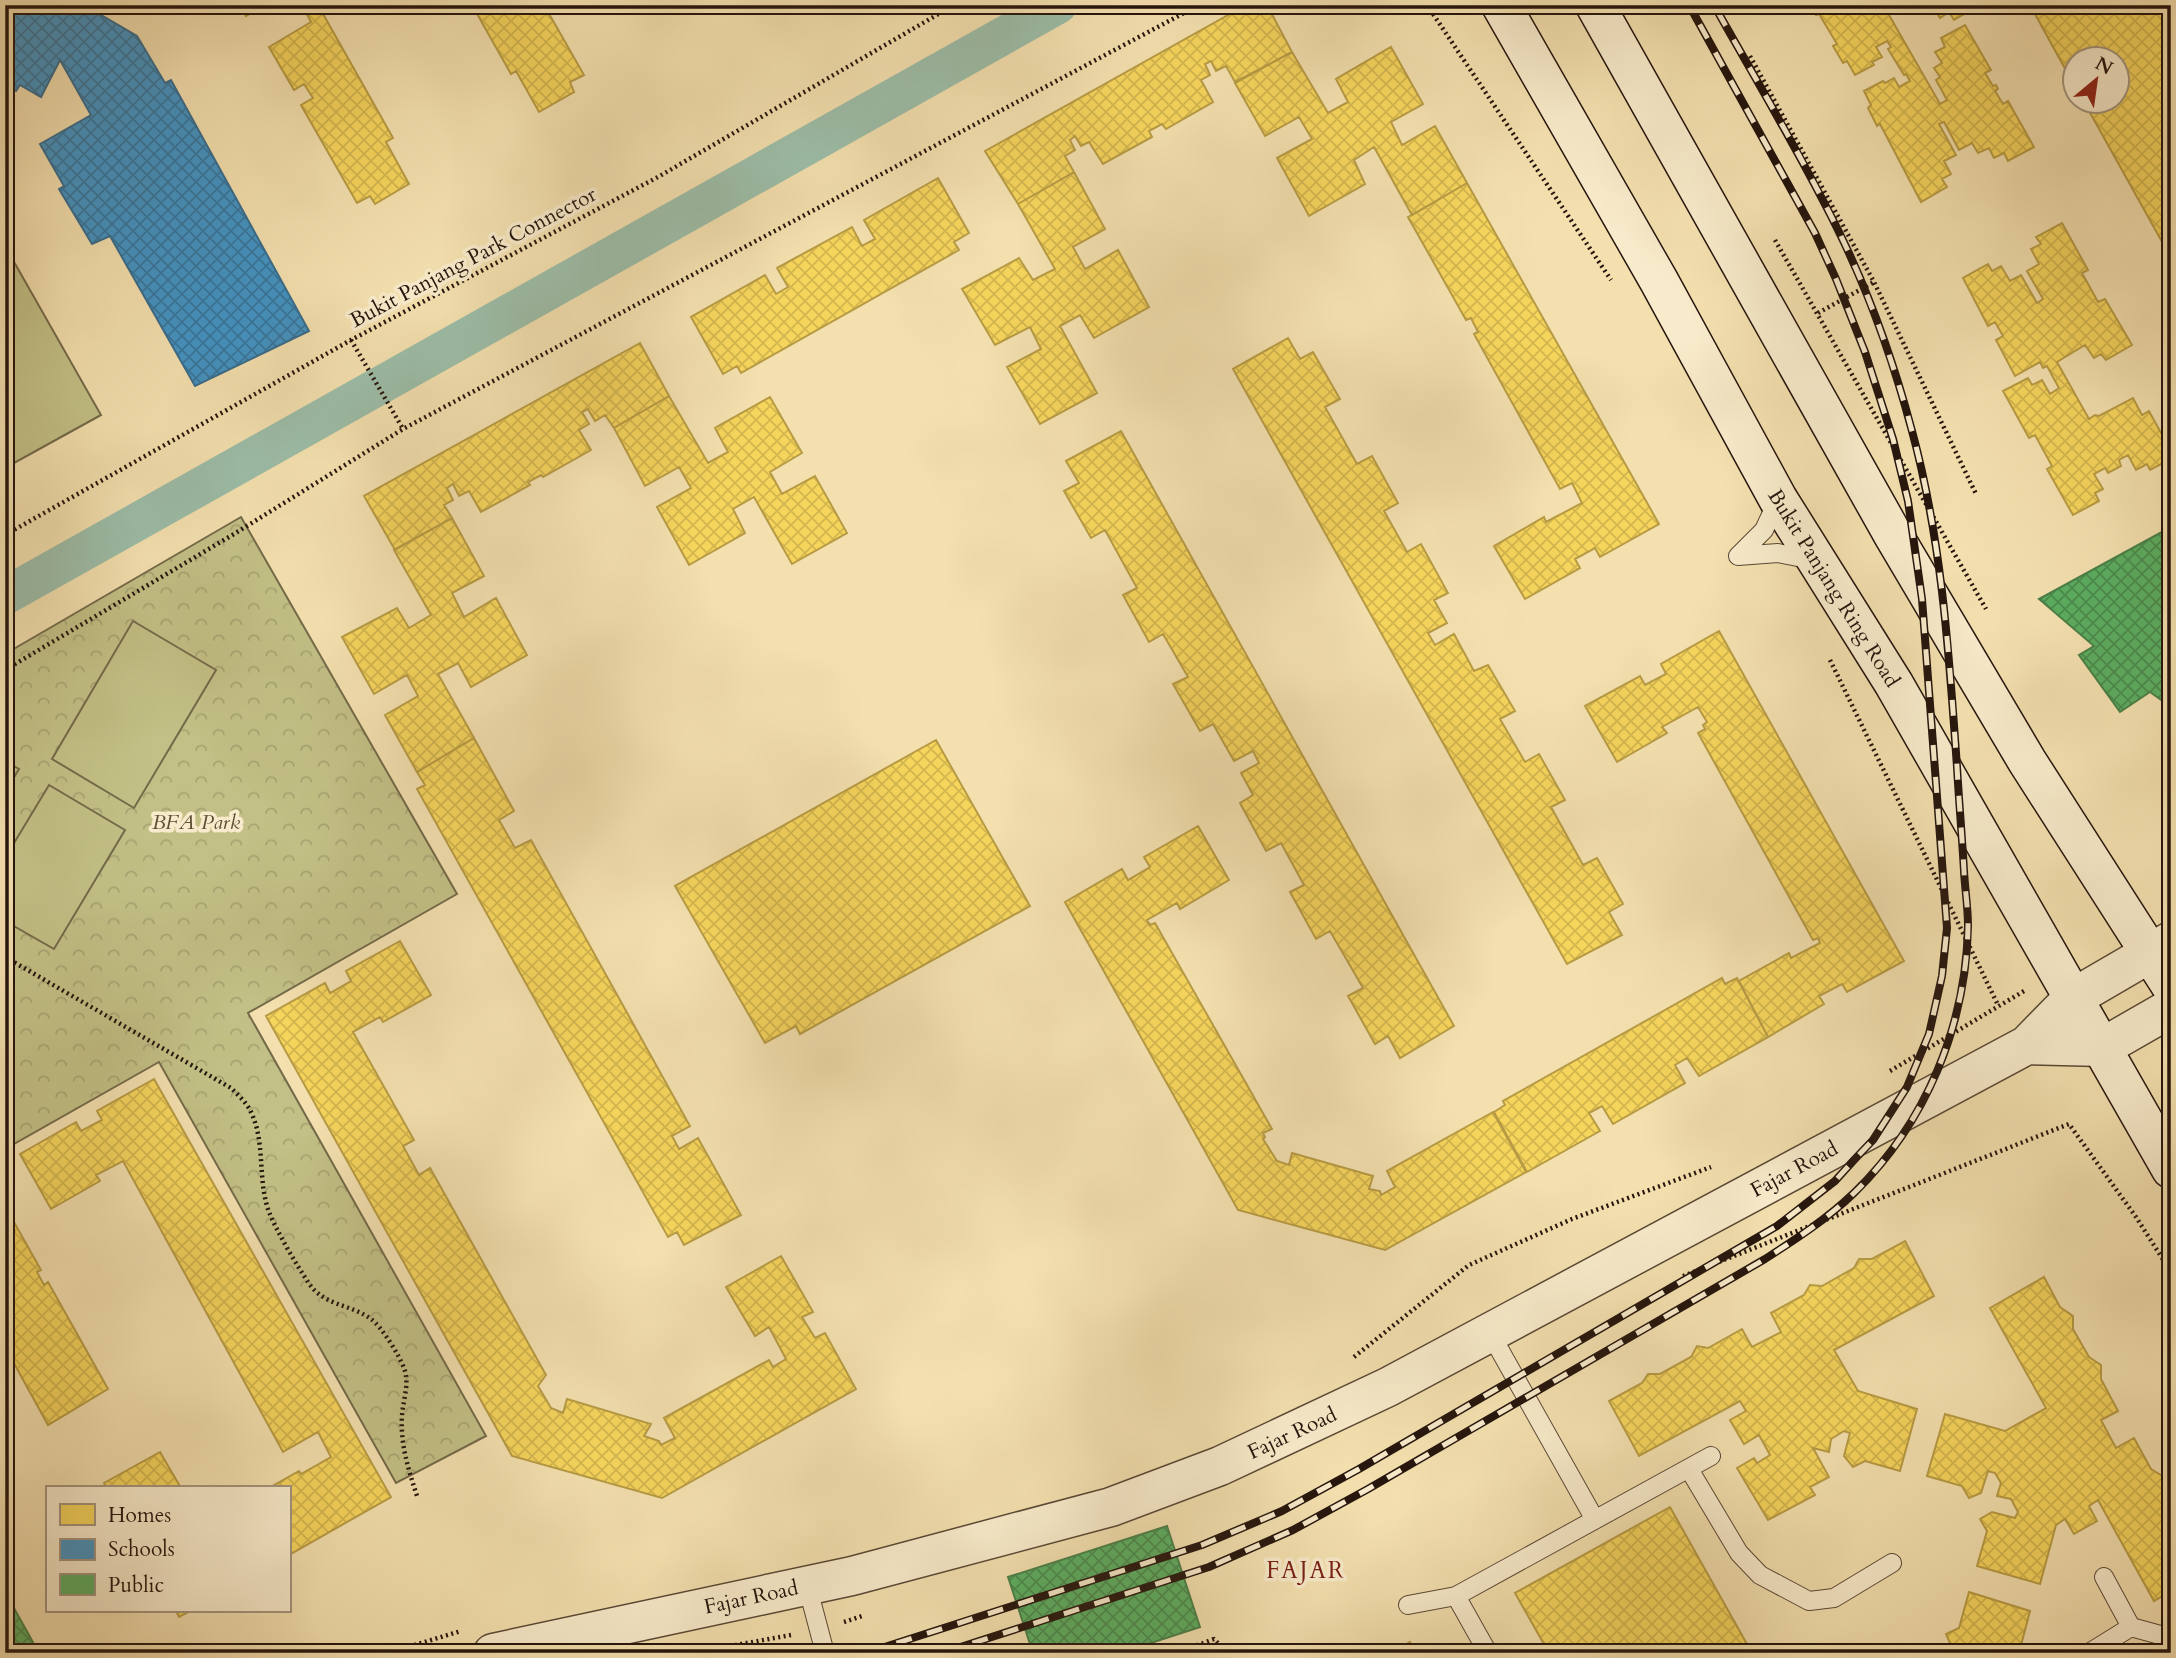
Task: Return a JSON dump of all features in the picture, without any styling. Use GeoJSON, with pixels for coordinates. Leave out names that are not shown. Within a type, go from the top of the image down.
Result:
{"type":"FeatureCollection","features":[{"type":"Feature","properties":{"kind":"main road","name":"Bukit Panjang Ring Road"},"geometry":{"type":"LineString","coordinates":[[1501,5],[1659,281],[1778,499],[1894,684],[2171,1169]]}},
{"type":"Feature","properties":{"kind":"main road"},"geometry":{"type":"LineString","coordinates":[[1595,5],[1892,533],[2027,761],[2160,946],[2171,986]]}},
{"type":"Feature","properties":{"kind":"main road","name":"Fajar Road"},"geometry":{"type":"LineString","coordinates":[[483,1640],[563,1646],[852,1576],[1111,1507],[1220,1466],[1388,1387],[2027,1045],[2073,998],[2160,946]]}},
{"type":"Feature","properties":{"kind":"main road"},"geometry":{"type":"LineString","coordinates":[[2103,1047],[2171,1008]]}},
{"type":"Feature","properties":{"kind":"main road","name":"Fajar Road"},"geometry":{"type":"LineString","coordinates":[[2027,1045],[2103,1047]]}},
{"type":"Feature","properties":{"kind":"lane"},"geometry":{"type":"LineString","coordinates":[[1778,499],[1764,530],[1738,556],[1779,553],[1816,561]]}},
{"type":"Feature","properties":{"kind":"lane"},"geometry":{"type":"LineString","coordinates":[[1489,1331],[1594,1518]]}},
{"type":"Feature","properties":{"kind":"lane"},"geometry":{"type":"LineString","coordinates":[[1408,1605],[1456,1596],[1711,1456]]}},
{"type":"Feature","properties":{"kind":"lane"},"geometry":{"type":"LineString","coordinates":[[1689,1469],[1739,1553],[1760,1575],[1809,1601],[1834,1598],[1892,1563]]}},
{"type":"Feature","properties":{"kind":"lane"},"geometry":{"type":"LineString","coordinates":[[2104,1577],[2131,1627],[2171,1638]]}},
{"type":"Feature","properties":{"kind":"lane"},"geometry":{"type":"LineString","coordinates":[[807,1585],[825,1653]]}},
{"type":"Feature","properties":{"kind":"lane"},"geometry":{"type":"LineString","coordinates":[[1456,1596],[1488,1653]]}},
{"type":"Feature","properties":{"kind":"lane"},"geometry":{"type":"LineString","coordinates":[[2089,1653],[2131,1627]]}},
{"type":"Feature","properties":{"kind":"path","name":"Bukit Panjang Park Connector"},"geometry":{"type":"LineString","coordinates":[[5,535],[351,340],[658,177],[954,5]]}},
{"type":"Feature","properties":{"kind":"path"},"geometry":{"type":"LineString","coordinates":[[5,670],[234,534],[403,429],[1199,5]]}},
{"type":"Feature","properties":{"kind":"path"},"geometry":{"type":"LineString","coordinates":[[1750,56],[1874,282],[1976,494]]}},
{"type":"Feature","properties":{"kind":"path"},"geometry":{"type":"LineString","coordinates":[[1770,232],[1988,613]]}},
{"type":"Feature","properties":{"kind":"path"},"geometry":{"type":"LineString","coordinates":[[1818,313],[1874,282]]}},
{"type":"Feature","properties":{"kind":"path"},"geometry":{"type":"LineString","coordinates":[[351,340],[403,429]]}},
{"type":"Feature","properties":{"kind":"path"},"geometry":{"type":"LineString","coordinates":[[5,957],[231,1088],[250,1109],[260,1134],[263,1188],[270,1212],[307,1282],[315,1293],[326,1300],[372,1320],[381,1329],[404,1368],[407,1382],[402,1416],[404,1452],[418,1499]]}},
{"type":"Feature","properties":{"kind":"path"},"geometry":{"type":"LineString","coordinates":[[1883,1076],[1998,1005]]}},
{"type":"Feature","properties":{"kind":"path"},"geometry":{"type":"LineString","coordinates":[[1347,1362],[1469,1265],[1572,1219],[1716,1165]]}},
{"type":"Feature","properties":{"kind":"path"},"geometry":{"type":"LineString","coordinates":[[1176,1653],[1214,1639],[1227,1653]]}},
{"type":"Feature","properties":{"kind":"path"},"geometry":{"type":"LineString","coordinates":[[388,1653],[483,1640]]}},
{"type":"Feature","properties":{"kind":"green space"},"geometry":{"type":"Polygon","coordinates":[[[5,246],[101,415],[5,468],[5,246]]]}},
{"type":"Feature","properties":{"kind":"green space","name":"BFA Park"},"geometry":{"type":"Polygon","coordinates":[[[241,517],[457,894],[248,1013],[486,1436],[396,1483],[159,1062],[5,1149],[5,654],[241,517]]]}},
{"type":"Feature","properties":{"kind":"green space"},"geometry":{"type":"Polygon","coordinates":[[[133,621],[216,670],[134,808],[52,759],[133,621]]]}},
{"type":"Feature","properties":{"kind":"green space"},"geometry":{"type":"Polygon","coordinates":[[[5,761],[19,769],[5,792],[5,761]]]}},
{"type":"Feature","properties":{"kind":"green space"},"geometry":{"type":"Polygon","coordinates":[[[49,785],[125,830],[54,949],[5,921],[5,858],[49,785]]]}},
{"type":"Feature","properties":{"kind":"building: Homes"},"geometry":{"type":"Polygon","coordinates":[[[240,5],[265,5],[246,16],[240,5]]]}},
{"type":"Feature","properties":{"kind":"building: Homes"},"geometry":{"type":"Polygon","coordinates":[[[302,5],[318,5],[393,138],[386,142],[409,184],[375,204],[370,196],[357,203],[301,105],[313,98],[304,84],[294,90],[269,47],[311,22],[302,5]]]}},
{"type":"Feature","properties":{"kind":"building: Homes"},"geometry":{"type":"Polygon","coordinates":[[[472,5],[544,5],[584,75],[570,82],[574,92],[539,112],[516,71],[511,74],[472,5]]]}},
{"type":"Feature","properties":{"kind":"building: Homes"},"geometry":{"type":"Polygon","coordinates":[[[1246,5],[1267,5],[1292,52],[1235,82],[1226,66],[1216,71],[1211,61],[1205,64],[1210,75],[1201,80],[1213,102],[1166,129],[1162,124],[1149,131],[1152,137],[1103,164],[1089,142],[1081,146],[1075,136],[1070,140],[1075,150],[1065,156],[1074,172],[1018,204],[985,151],[1246,5]]]}},
{"type":"Feature","properties":{"kind":"building: Homes"},"geometry":{"type":"Polygon","coordinates":[[[1811,5],[1904,5],[1889,15],[1940,104],[1947,100],[1936,80],[1940,77],[1934,68],[1942,63],[1935,52],[1945,47],[1941,38],[1965,25],[1991,70],[1985,73],[1993,86],[1996,85],[1998,89],[1995,91],[2003,104],[2008,101],[2034,147],[2008,161],[2004,153],[1994,158],[1989,148],[1978,153],[1972,143],[1959,150],[1944,122],[1939,124],[1956,155],[1944,161],[1951,174],[1942,179],[1947,187],[1921,202],[1880,124],[1877,126],[1868,108],[1871,105],[1864,91],[1894,78],[1899,87],[1910,81],[1888,49],[1891,47],[1887,41],[1876,47],[1882,57],[1872,62],[1874,65],[1855,75],[1847,61],[1843,63],[1833,46],[1837,44],[1811,5]]]}},
{"type":"Feature","properties":{"kind":"building: Homes"},"geometry":{"type":"Polygon","coordinates":[[[1918,5],[1978,6],[1954,20],[1949,12],[1940,18],[1933,6],[1922,12],[1918,5]]]}},
{"type":"Feature","properties":{"kind":"building: Homes"},"geometry":{"type":"Polygon","coordinates":[[[2030,5],[2171,5],[2171,258],[2092,116],[2130,116],[2130,46],[2060,46],[2060,60],[2030,5]]]}},
{"type":"Feature","properties":{"kind":"building: Homes"},"geometry":{"type":"Polygon","coordinates":[[[1391,47],[1423,104],[1391,122],[1402,145],[1435,126],[1467,183],[1412,215],[1374,147],[1354,160],[1365,184],[1309,216],[1277,158],[1312,139],[1299,117],[1265,136],[1235,83],[1292,52],[1328,113],[1348,102],[1336,79],[1391,47]]]}},
{"type":"Feature","properties":{"kind":"building: Homes"},"geometry":{"type":"Polygon","coordinates":[[[1074,172],[1105,229],[1073,247],[1085,269],[1118,250],[1149,307],[1094,338],[1080,315],[1060,326],[1097,393],[1040,424],[1007,367],[1041,349],[1030,327],[995,345],[962,289],[1019,258],[1033,280],[1055,269],[1018,204],[1074,172]]]}},
{"type":"Feature","properties":{"kind":"building: Homes"},"geometry":{"type":"Polygon","coordinates":[[[938,178],[969,233],[954,242],[959,250],[741,373],[737,366],[723,374],[691,317],[765,275],[776,294],[788,287],[777,268],[852,227],[862,246],[875,239],[864,220],[938,178]]]}},
{"type":"Feature","properties":{"kind":"building: Homes"},"geometry":{"type":"Polygon","coordinates":[[[1467,183],[1659,524],[1600,557],[1595,548],[1575,559],[1580,568],[1525,599],[1494,546],[1544,517],[1546,522],[1582,503],[1572,483],[1560,489],[1474,334],[1478,332],[1471,318],[1466,320],[1408,217],[1467,183]]]}},
{"type":"Feature","properties":{"kind":"building: Homes"},"geometry":{"type":"Polygon","coordinates":[[[2062,223],[2088,270],[2082,273],[2098,302],[2105,299],[2132,345],[2106,360],[2101,354],[2094,358],[2085,345],[2057,362],[2089,419],[2133,398],[2142,415],[2149,411],[2171,451],[2171,459],[2150,470],[2147,464],[2136,470],[2128,455],[2119,460],[2121,466],[2108,473],[2105,468],[2094,474],[2103,489],[2095,493],[2099,501],[2073,515],[2047,469],[2052,466],[2035,435],[2029,438],[2003,391],[2028,378],[2032,385],[2042,380],[2050,394],[2059,388],[2047,366],[2043,368],[2040,362],[2015,376],[1996,340],[2003,336],[1995,322],[1988,326],[1963,278],[1988,264],[1992,271],[2001,266],[2010,281],[2021,275],[2037,303],[2043,299],[2027,271],[2039,264],[2031,249],[2041,244],[2036,237],[2062,223]]]}},
{"type":"Feature","properties":{"kind":"building: Homes"},"geometry":{"type":"Polygon","coordinates":[[[1288,338],[1300,359],[1313,352],[1340,399],[1325,407],[1357,464],[1372,456],[1398,503],[1384,511],[1407,552],[1421,544],[1448,593],[1434,600],[1447,623],[1428,633],[1435,645],[1454,634],[1474,671],[1488,665],[1515,711],[1500,719],[1525,762],[1539,754],[1565,800],[1551,807],[1583,865],[1597,858],[1623,904],[1609,912],[1622,935],[1567,964],[1233,369],[1288,338]]]}},
{"type":"Feature","properties":{"kind":"building: Homes"},"geometry":{"type":"Polygon","coordinates":[[[640,343],[669,396],[614,428],[605,415],[595,421],[588,409],[582,412],[589,424],[579,430],[591,450],[543,477],[541,475],[528,482],[530,485],[481,512],[469,491],[459,496],[453,484],[447,488],[453,500],[444,505],[452,518],[395,550],[364,496],[640,343]]]}},
{"type":"Feature","properties":{"kind":"building: Homes"},"geometry":{"type":"Polygon","coordinates":[[[669,396],[708,463],[728,452],[715,428],[770,397],[802,453],[770,472],[782,494],[815,476],[847,533],[792,564],[754,497],[733,509],[745,533],[689,565],[657,507],[691,488],[679,467],[645,486],[614,428],[669,396]]]}},
{"type":"Feature","properties":{"kind":"building: Homes"},"geometry":{"type":"Polygon","coordinates":[[[1121,431],[1454,1026],[1400,1058],[1388,1036],[1375,1044],[1348,996],[1363,988],[1330,931],[1316,939],[1290,892],[1304,885],[1281,843],[1266,851],[1240,803],[1253,795],[1241,773],[1259,763],[1253,751],[1234,761],[1213,724],[1200,731],[1173,684],[1188,677],[1163,634],[1149,642],[1123,595],[1137,588],[1105,530],[1091,538],[1064,491],[1079,483],[1066,461],[1121,431]]]}},
{"type":"Feature","properties":{"kind":"building: Homes"},"geometry":{"type":"Polygon","coordinates":[[[452,518],[484,576],[452,593],[464,617],[496,598],[527,655],[471,687],[458,663],[438,674],[474,738],[417,772],[385,715],[418,696],[407,675],[374,694],[342,637],[397,608],[409,628],[431,615],[394,550],[452,518]]]}},
{"type":"Feature","properties":{"kind":"building: Homes"},"geometry":{"type":"Polygon","coordinates":[[[1719,631],[1904,961],[1847,992],[1842,984],[1819,996],[1824,1004],[1768,1037],[1739,981],[1789,953],[1791,958],[1820,943],[1818,938],[1813,940],[1698,733],[1705,729],[1703,725],[1707,722],[1698,707],[1662,727],[1667,733],[1617,762],[1585,706],[1640,676],[1645,685],[1666,674],[1661,664],[1719,631]]]}},
{"type":"Feature","properties":{"kind":"building: Homes"},"geometry":{"type":"Polygon","coordinates":[[[474,738],[514,811],[499,820],[515,848],[531,840],[690,1126],[672,1136],[679,1149],[698,1138],[741,1215],[684,1245],[677,1232],[668,1237],[417,789],[425,785],[417,772],[474,738]]]}},
{"type":"Feature","properties":{"kind":"building: Homes"},"geometry":{"type":"Polygon","coordinates":[[[936,740],[1030,906],[800,1034],[796,1026],[765,1043],[675,886],[936,740]]]}},
{"type":"Feature","properties":{"kind":"building: Homes"},"geometry":{"type":"Polygon","coordinates":[[[1198,826],[1229,880],[1180,909],[1177,903],[1147,920],[1150,925],[1155,923],[1272,1129],[1263,1133],[1263,1139],[1277,1161],[1289,1165],[1292,1153],[1373,1176],[1369,1189],[1380,1191],[1381,1195],[1395,1187],[1387,1171],[1493,1112],[1526,1172],[1385,1250],[1238,1210],[1065,902],[1122,869],[1128,880],[1150,867],[1144,857],[1198,826]]]}},
{"type":"Feature","properties":{"kind":"building: Homes"},"geometry":{"type":"Polygon","coordinates":[[[400,941],[431,995],[383,1022],[380,1017],[353,1032],[414,1140],[403,1146],[419,1175],[430,1168],[546,1375],[538,1386],[551,1408],[563,1413],[567,1399],[651,1424],[644,1436],[659,1441],[661,1445],[675,1438],[664,1418],[769,1360],[773,1367],[786,1359],[769,1327],[755,1336],[726,1287],[781,1256],[813,1312],[802,1317],[815,1338],[825,1333],[856,1389],[662,1498],[512,1456],[266,1016],[325,983],[330,993],[351,981],[346,971],[400,941]]]}},
{"type":"Feature","properties":{"kind":"building: Homes"},"geometry":{"type":"Polygon","coordinates":[[[1722,978],[1725,984],[1737,978],[1768,1037],[1699,1076],[1687,1058],[1675,1065],[1685,1083],[1613,1124],[1602,1106],[1589,1113],[1600,1131],[1527,1172],[1494,1112],[1505,1105],[1503,1101],[1722,978]]]}},
{"type":"Feature","properties":{"kind":"building: Homes"},"geometry":{"type":"Polygon","coordinates":[[[154,1079],[391,1497],[290,1554],[290,1486],[273,1486],[331,1457],[318,1432],[283,1452],[123,1161],[96,1175],[100,1181],[51,1209],[20,1154],[76,1122],[81,1131],[102,1120],[97,1111],[154,1079]]]}},
{"type":"Feature","properties":{"kind":"building: Homes"},"geometry":{"type":"Polygon","coordinates":[[[5,1206],[41,1270],[37,1272],[44,1285],[48,1282],[108,1389],[48,1425],[5,1347],[5,1206]]]}},
{"type":"Feature","properties":{"kind":"building: Homes"},"geometry":{"type":"Polygon","coordinates":[[[1905,1241],[1934,1296],[1834,1350],[1858,1391],[1917,1409],[1900,1471],[1865,1461],[1853,1467],[1844,1456],[1850,1433],[1844,1431],[1831,1439],[1829,1452],[1813,1448],[1829,1477],[1810,1487],[1815,1495],[1768,1520],[1737,1468],[1754,1458],[1757,1463],[1770,1455],[1759,1435],[1744,1444],[1730,1420],[1746,1411],[1740,1401],[1639,1456],[1609,1401],[1642,1383],[1648,1374],[1660,1374],[1691,1357],[1697,1346],[1708,1348],[1742,1329],[1752,1347],[1781,1332],[1771,1313],[1804,1295],[1810,1285],[1822,1286],[1854,1268],[1859,1259],[1872,1259],[1905,1241]]]}},
{"type":"Feature","properties":{"kind":"building: Homes"},"geometry":{"type":"Polygon","coordinates":[[[2044,1277],[2060,1307],[2073,1316],[2073,1329],[2089,1357],[2101,1365],[2101,1379],[2118,1411],[2101,1420],[2116,1448],[2134,1438],[2151,1469],[2164,1477],[2163,1491],[2171,1504],[2171,1591],[2154,1601],[2098,1500],[2089,1506],[2097,1521],[2074,1534],[2065,1519],[2056,1525],[2040,1584],[1977,1566],[1987,1531],[1980,1519],[1992,1512],[2015,1518],[2018,1512],[2011,1499],[1997,1496],[2001,1483],[1995,1473],[1988,1471],[1981,1493],[1969,1498],[1962,1486],[1927,1476],[1945,1414],[2005,1431],[2046,1408],[1990,1308],[2044,1277]]]}},
{"type":"Feature","properties":{"kind":"building: Homes"},"geometry":{"type":"Polygon","coordinates":[[[160,1452],[180,1486],[106,1486],[104,1483],[160,1452]]]}},
{"type":"Feature","properties":{"kind":"building: Homes"},"geometry":{"type":"Polygon","coordinates":[[[1670,1507],[1752,1653],[1549,1653],[1515,1593],[1670,1507]]]}},
{"type":"Feature","properties":{"kind":"building: Homes"},"geometry":{"type":"Polygon","coordinates":[[[1969,1592],[2030,1611],[2019,1653],[1968,1653],[1952,1648],[1946,1634],[1959,1628],[1969,1592]]]}},
{"type":"Feature","properties":{"kind":"building: Homes"},"geometry":{"type":"Polygon","coordinates":[[[1410,1642],[1416,1653],[1391,1653],[1410,1642]]]}},
{"type":"Feature","properties":{"kind":"building: Schools"},"geometry":{"type":"Polygon","coordinates":[[[5,5],[84,5],[137,36],[165,83],[171,80],[309,331],[195,386],[110,236],[92,244],[59,189],[64,186],[40,144],[91,115],[60,60],[41,97],[20,85],[16,91],[5,85],[5,5]]]}},
{"type":"Feature","properties":{"kind":"building: Public"},"geometry":{"type":"Polygon","coordinates":[[[2171,527],[2171,707],[2150,692],[2120,712],[2079,655],[2094,646],[2039,599],[2171,527]]]}},
{"type":"Feature","properties":{"kind":"building: Public"},"geometry":{"type":"Polygon","coordinates":[[[1167,1526],[1200,1627],[1120,1653],[1033,1653],[1008,1577],[1167,1526]]]}},
{"type":"Feature","properties":{"kind":"building: Public"},"geometry":{"type":"Polygon","coordinates":[[[5,1592],[39,1653],[5,1653],[5,1592]]]}},
{"type":"Feature","properties":{"kind":"waterway"},"geometry":{"type":"LineString","coordinates":[[5,596],[1058,5]]}},
{"type":"Feature","properties":{"kind":"railway"},"geometry":{"type":"LineString","coordinates":[[866,1653],[1202,1545],[1282,1511],[1777,1226],[1835,1181],[1873,1140],[1907,1087],[1929,1034],[1942,976],[1947,928],[1922,599],[1908,501],[1893,439],[1865,352],[1836,279],[1815,233],[1689,5]]}},
{"type":"Feature","properties":{"kind":"railway"},"geometry":{"type":"LineString","coordinates":[[942,1653],[1209,1567],[1293,1530],[1765,1259],[1833,1211],[1879,1166],[1902,1136],[1937,1071],[1959,1000],[1968,919],[1947,640],[1931,514],[1905,405],[1870,303],[1838,230],[1714,5]]}},
{"type":"Feature","properties":{"kind":"district","name":"FAJAR"},"geometry":{"type":"Point","coordinates":[1306,1570]}}]}
